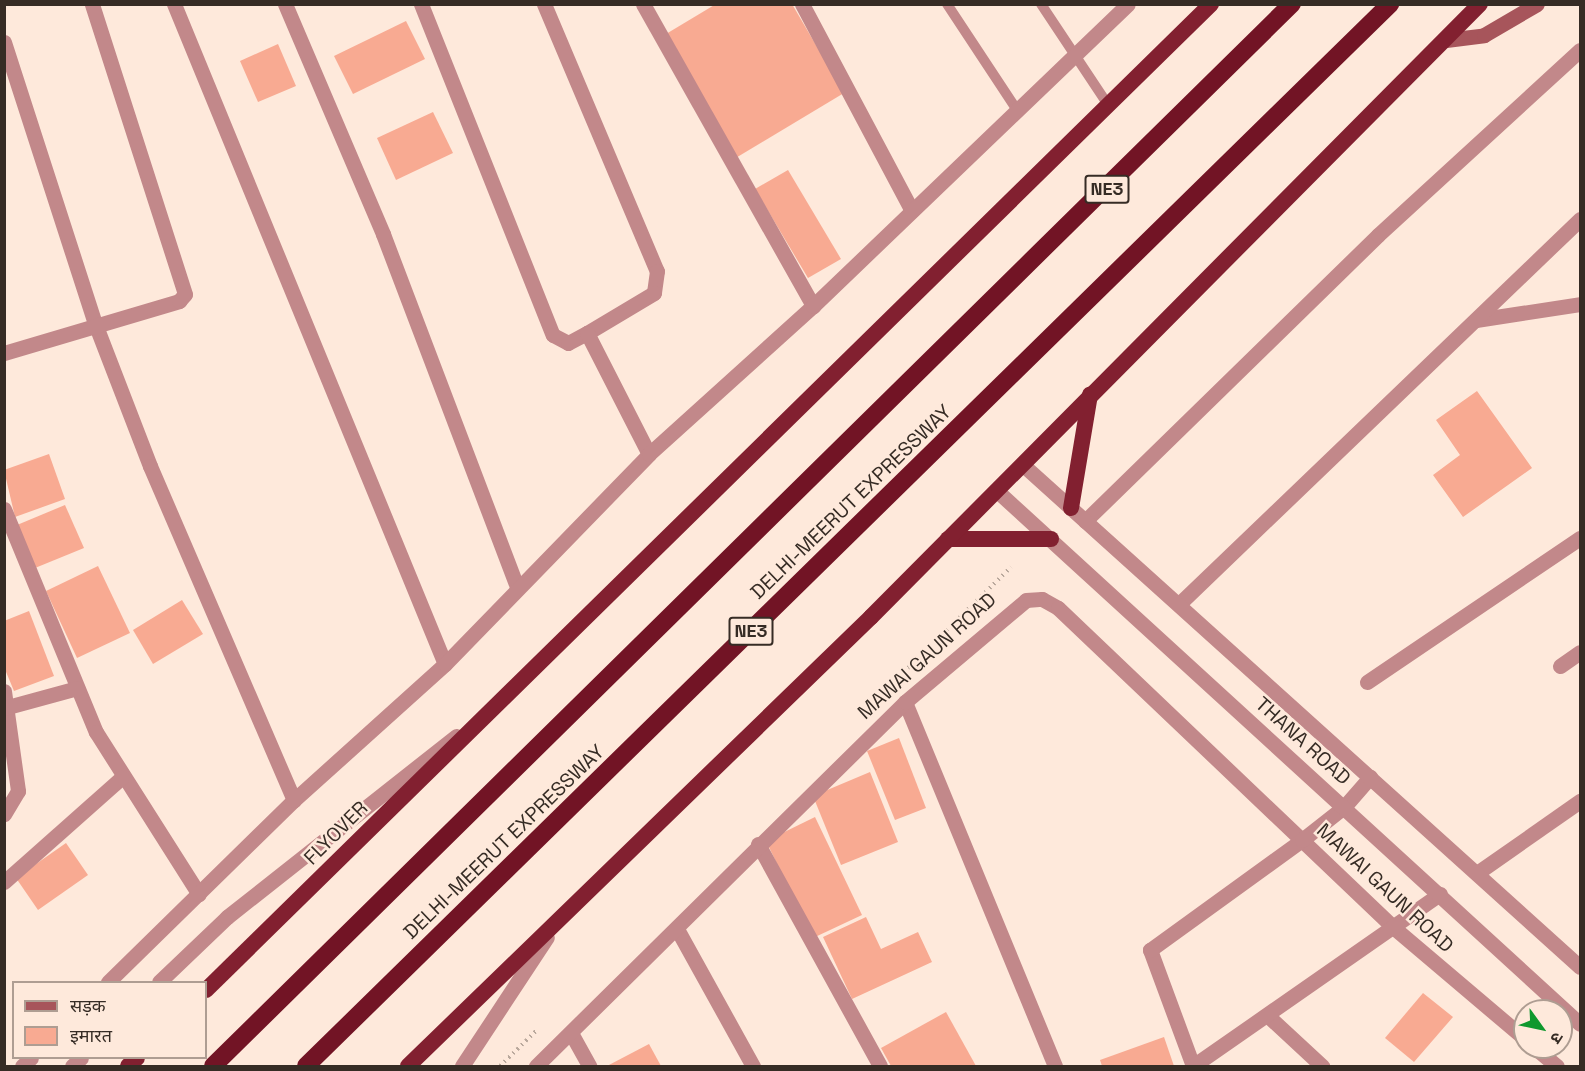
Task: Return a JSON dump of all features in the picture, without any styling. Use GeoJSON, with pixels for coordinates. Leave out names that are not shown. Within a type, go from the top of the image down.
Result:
{"type":"FeatureCollection","features":[{"type":"Feature","properties":{"kind":"highway","name":"FLYOVER"},"geometry":{"type":"LineString","coordinates":[[207,989],[1211,4]]}},
{"type":"Feature","properties":{"kind":"highway","name":"NE3"},"geometry":{"type":"LineString","coordinates":[[213,1066],[922,373],[1292,4]]}},
{"type":"Feature","properties":{"kind":"highway","name":"DELHI-MEERUT EXPRESSWAY"},"geometry":{"type":"LineString","coordinates":[[306,1066],[1390,4]]}},
{"type":"Feature","properties":{"kind":"highway"},"geometry":{"type":"LineString","coordinates":[[408,1066],[948,539],[1480,4]]}},
{"type":"Feature","properties":{"kind":"highway"},"geometry":{"type":"LineString","coordinates":[[1071,508],[1090,395]]}},
{"type":"Feature","properties":{"kind":"highway"},"geometry":{"type":"LineString","coordinates":[[948,539],[1051,539]]}},
{"type":"Feature","properties":{"kind":"main road"},"geometry":{"type":"LineString","coordinates":[[1446,40],[1508,26],[1537,4]]}},
{"type":"Feature","properties":{"kind":"street"},"geometry":{"type":"LineString","coordinates":[[4,353],[179,301],[185,285],[92,4]]}},
{"type":"Feature","properties":{"kind":"street"},"geometry":{"type":"LineString","coordinates":[[174,4],[445,664]]}},
{"type":"Feature","properties":{"kind":"street"},"geometry":{"type":"LineString","coordinates":[[285,4],[388,245],[517,586]]}},
{"type":"Feature","properties":{"kind":"street"},"geometry":{"type":"LineString","coordinates":[[421,4],[553,335],[568,343],[654,292],[660,282],[544,4]]}},
{"type":"Feature","properties":{"kind":"street"},"geometry":{"type":"LineString","coordinates":[[643,4],[813,306]]}},
{"type":"Feature","properties":{"kind":"street"},"geometry":{"type":"LineString","coordinates":[[802,4],[912,210]]}},
{"type":"Feature","properties":{"kind":"street"},"geometry":{"type":"LineString","coordinates":[[109,981],[294,800],[445,664],[517,586],[649,454],[813,306],[1128,4]]}},
{"type":"Feature","properties":{"kind":"street"},"geometry":{"type":"LineString","coordinates":[[4,42],[96,326],[150,466],[294,800]]}},
{"type":"Feature","properties":{"kind":"street"},"geometry":{"type":"LineString","coordinates":[[1085,521],[1378,235],[1581,50]]}},
{"type":"Feature","properties":{"kind":"street"},"geometry":{"type":"LineString","coordinates":[[1179,604],[1581,219]]}},
{"type":"Feature","properties":{"kind":"street"},"geometry":{"type":"LineString","coordinates":[[1476,320],[1581,304]]}},
{"type":"Feature","properties":{"kind":"street"},"geometry":{"type":"LineString","coordinates":[[587,333],[649,454]]}},
{"type":"Feature","properties":{"kind":"street","name":"THANA ROAD"},"geometry":{"type":"LineString","coordinates":[[1022,464],[1581,967]]}},
{"type":"Feature","properties":{"kind":"street","name":"THANA ROAD"},"geometry":{"type":"LineString","coordinates":[[996,490],[1581,1024]]}},
{"type":"Feature","properties":{"kind":"street"},"geometry":{"type":"LineString","coordinates":[[4,509],[77,688],[122,778],[199,894]]}},
{"type":"Feature","properties":{"kind":"street"},"geometry":{"type":"LineString","coordinates":[[1367,682],[1581,538]]}},
{"type":"Feature","properties":{"kind":"street","name":"MAWAI GAUN ROAD"},"geometry":{"type":"LineString","coordinates":[[536,1066],[904,702],[1010,609],[1026,600],[1042,599],[1393,927],[1513,1029]]}},
{"type":"Feature","properties":{"kind":"street"},"geometry":{"type":"LineString","coordinates":[[1560,666],[1581,652]]}},
{"type":"Feature","properties":{"kind":"street"},"geometry":{"type":"LineString","coordinates":[[7,707],[77,688]]}},
{"type":"Feature","properties":{"kind":"street"},"geometry":{"type":"LineString","coordinates":[[4,691],[18,791],[4,814]]}},
{"type":"Feature","properties":{"kind":"street"},"geometry":{"type":"LineString","coordinates":[[904,702],[1055,1066]]}},
{"type":"Feature","properties":{"kind":"street"},"geometry":{"type":"LineString","coordinates":[[160,981],[227,917],[495,705]]}},
{"type":"Feature","properties":{"kind":"street"},"geometry":{"type":"LineString","coordinates":[[1370,777],[1344,807],[1150,950],[1193,1066],[1268,1016],[1440,894]]}},
{"type":"Feature","properties":{"kind":"street"},"geometry":{"type":"LineString","coordinates":[[4,882],[122,778]]}},
{"type":"Feature","properties":{"kind":"street"},"geometry":{"type":"LineString","coordinates":[[1477,873],[1581,801]]}},
{"type":"Feature","properties":{"kind":"street"},"geometry":{"type":"LineString","coordinates":[[758,844],[880,1066]]}},
{"type":"Feature","properties":{"kind":"street"},"geometry":{"type":"LineString","coordinates":[[462,1066],[555,924]]}},
{"type":"Feature","properties":{"kind":"street"},"geometry":{"type":"LineString","coordinates":[[677,929],[753,1066]]}},
{"type":"Feature","properties":{"kind":"street"},"geometry":{"type":"LineString","coordinates":[[1268,1016],[1322,1066]]}},
{"type":"Feature","properties":{"kind":"street"},"geometry":{"type":"LineString","coordinates":[[571,1033],[589,1066]]}},
{"type":"Feature","properties":{"kind":"lane"},"geometry":{"type":"LineString","coordinates":[[947,4],[1017,110]]}},
{"type":"Feature","properties":{"kind":"lane"},"geometry":{"type":"LineString","coordinates":[[1041,4],[1108,105]]}},
{"type":"Feature","properties":{"kind":"building"},"geometry":{"type":"Polygon","coordinates":[[[716,4],[792,4],[844,93],[734,159],[661,37],[716,4]]]}},
{"type":"Feature","properties":{"kind":"building"},"geometry":{"type":"Polygon","coordinates":[[[406,21],[425,59],[353,94],[334,56],[406,21]]]}},
{"type":"Feature","properties":{"kind":"building"},"geometry":{"type":"Polygon","coordinates":[[[278,44],[296,86],[258,102],[240,61],[278,44]]]}},
{"type":"Feature","properties":{"kind":"building"},"geometry":{"type":"Polygon","coordinates":[[[433,112],[453,153],[396,180],[377,138],[433,112]]]}},
{"type":"Feature","properties":{"kind":"building"},"geometry":{"type":"Polygon","coordinates":[[[788,170],[841,259],[808,278],[755,189],[788,170]]]}},
{"type":"Feature","properties":{"kind":"building"},"geometry":{"type":"Polygon","coordinates":[[[1477,391],[1532,468],[1463,517],[1433,475],[1460,455],[1436,420],[1477,391]]]}},
{"type":"Feature","properties":{"kind":"building"},"geometry":{"type":"Polygon","coordinates":[[[49,454],[65,499],[15,517],[4,470],[49,454]]]}},
{"type":"Feature","properties":{"kind":"building"},"geometry":{"type":"Polygon","coordinates":[[[65,505],[84,548],[35,568],[17,525],[65,505]]]}},
{"type":"Feature","properties":{"kind":"building"},"geometry":{"type":"Polygon","coordinates":[[[98,566],[130,633],[77,658],[46,591],[98,566]]]}},
{"type":"Feature","properties":{"kind":"building"},"geometry":{"type":"Polygon","coordinates":[[[182,600],[203,634],[153,664],[133,630],[182,600]]]}},
{"type":"Feature","properties":{"kind":"building"},"geometry":{"type":"Polygon","coordinates":[[[29,611],[54,676],[14,691],[4,667],[4,621],[29,611]]]}},
{"type":"Feature","properties":{"kind":"building"},"geometry":{"type":"Polygon","coordinates":[[[899,738],[926,808],[895,820],[867,751],[899,738]]]}},
{"type":"Feature","properties":{"kind":"building"},"geometry":{"type":"Polygon","coordinates":[[[870,772],[898,842],[841,865],[813,796],[870,772]]]}},
{"type":"Feature","properties":{"kind":"building"},"geometry":{"type":"Polygon","coordinates":[[[815,817],[862,915],[813,938],[766,841],[815,817]]]}},
{"type":"Feature","properties":{"kind":"building"},"geometry":{"type":"Polygon","coordinates":[[[66,843],[88,875],[38,910],[16,878],[66,843]]]}},
{"type":"Feature","properties":{"kind":"building"},"geometry":{"type":"Polygon","coordinates":[[[866,917],[881,949],[918,932],[932,962],[852,999],[823,937],[866,917]]]}},
{"type":"Feature","properties":{"kind":"building"},"geometry":{"type":"Polygon","coordinates":[[[1423,993],[1453,1017],[1414,1062],[1385,1038],[1423,993]]]}},
{"type":"Feature","properties":{"kind":"building"},"geometry":{"type":"Polygon","coordinates":[[[946,1012],[976,1066],[891,1066],[881,1048],[946,1012]]]}},
{"type":"Feature","properties":{"kind":"building"},"geometry":{"type":"Polygon","coordinates":[[[1164,1037],[1174,1066],[1102,1066],[1100,1060],[1164,1037]]]}},
{"type":"Feature","properties":{"kind":"building"},"geometry":{"type":"Polygon","coordinates":[[[649,1044],[661,1066],[607,1066],[649,1044]]]}}]}
